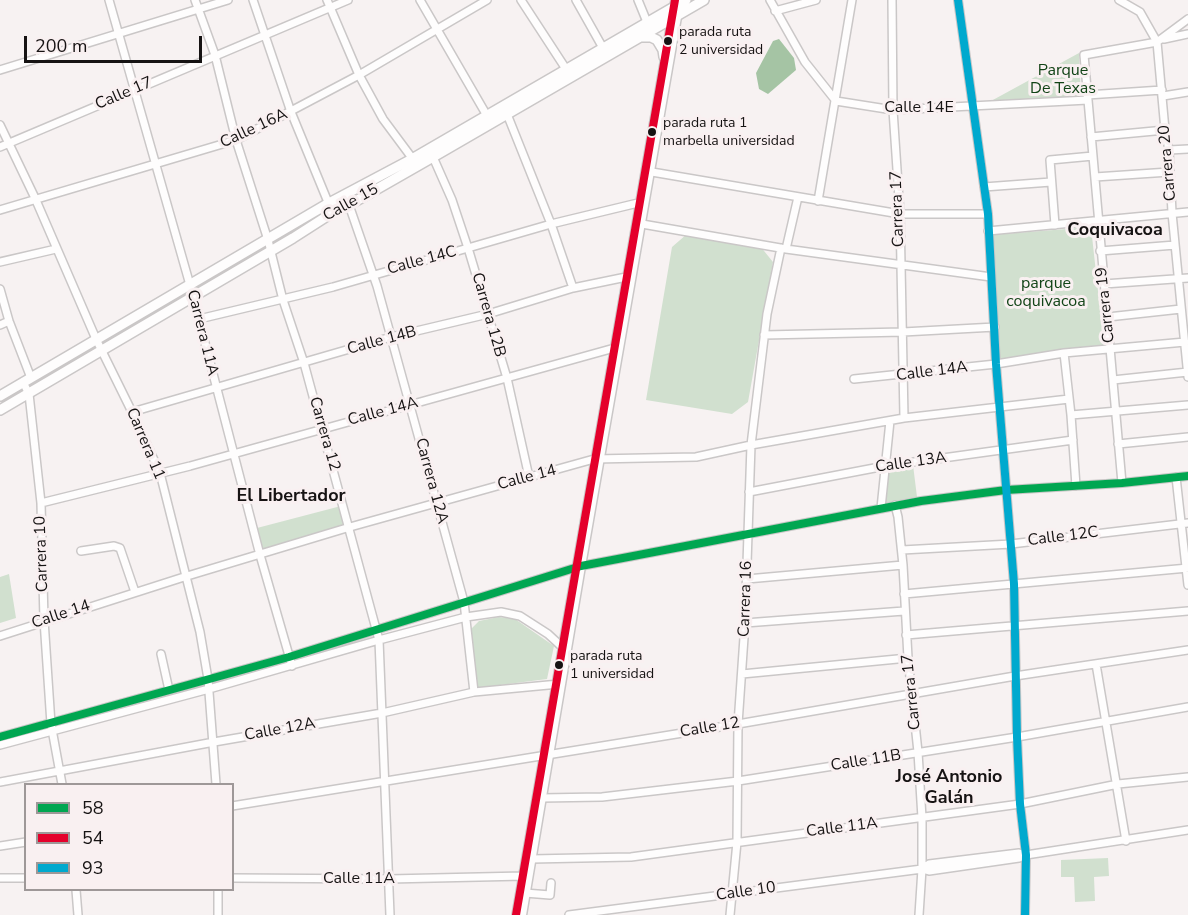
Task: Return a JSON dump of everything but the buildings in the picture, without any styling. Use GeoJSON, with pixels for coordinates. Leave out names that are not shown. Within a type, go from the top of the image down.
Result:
{"type":"FeatureCollection","features":[{"type":"Feature","properties":{"kind":"highway","name":"Calle 15"},"geometry":{"type":"LineString","coordinates":[[0,410],[271,251],[330,208],[349,205],[486,114],[647,22],[678,6],[704,0]]}},
{"type":"Feature","properties":{"kind":"highway","name":"Calle 15"},"geometry":{"type":"LineString","coordinates":[[0,396],[268,240],[415,162],[434,157],[639,37],[678,6]]}},
{"type":"Feature","properties":{"kind":"highway"},"geometry":{"type":"LineString","coordinates":[[639,37],[651,37],[657,40],[664,57]]}},
{"type":"Feature","properties":{"kind":"main road"},"geometry":{"type":"LineString","coordinates":[[522,915],[525,876],[531,859],[546,754],[578,567],[630,276],[642,224],[642,202],[678,6]]}},
{"type":"Feature","properties":{"kind":"street","name":"Carrera 11A"},"geometry":{"type":"LineString","coordinates":[[109,0],[190,285],[260,555],[292,666]]}},
{"type":"Feature","properties":{"kind":"street","name":"Carrera 12"},"geometry":{"type":"LineString","coordinates":[[195,0],[215,55],[236,140],[304,363],[377,630],[390,915]]}},
{"type":"Feature","properties":{"kind":"street"},"geometry":{"type":"LineString","coordinates":[[0,70],[228,0]]}},
{"type":"Feature","properties":{"kind":"street"},"geometry":{"type":"LineString","coordinates":[[253,0],[291,112],[330,208]]}},
{"type":"Feature","properties":{"kind":"street","name":"Calle 17"},"geometry":{"type":"LineString","coordinates":[[0,147],[264,35],[329,4],[348,0]]}},
{"type":"Feature","properties":{"kind":"street"},"geometry":{"type":"LineString","coordinates":[[420,0],[486,114]]}},
{"type":"Feature","properties":{"kind":"street","name":"Calle 16A"},"geometry":{"type":"LineString","coordinates":[[0,210],[236,140],[359,75],[487,0]]}},
{"type":"Feature","properties":{"kind":"street"},"geometry":{"type":"LineString","coordinates":[[521,0],[566,69]]}},
{"type":"Feature","properties":{"kind":"street"},"geometry":{"type":"LineString","coordinates":[[576,0],[603,48]]}},
{"type":"Feature","properties":{"kind":"street"},"geometry":{"type":"LineString","coordinates":[[638,0],[647,22]]}},
{"type":"Feature","properties":{"kind":"street"},"geometry":{"type":"LineString","coordinates":[[770,0],[805,62],[836,101]]}},
{"type":"Feature","properties":{"kind":"street"},"geometry":{"type":"LineString","coordinates":[[776,11],[816,0]]}},
{"type":"Feature","properties":{"kind":"street"},"geometry":{"type":"LineString","coordinates":[[818,201],[852,0]]}},
{"type":"Feature","properties":{"kind":"street","name":"Carrera 17"},"geometry":{"type":"LineString","coordinates":[[892,0],[893,110],[900,214],[904,418]]}},
{"type":"Feature","properties":{"kind":"street"},"geometry":{"type":"LineString","coordinates":[[958,0],[988,214],[996,364],[1014,584],[1017,737],[1020,804],[1026,855],[1025,915]]}},
{"type":"Feature","properties":{"kind":"street","name":"Carrera 20"},"geometry":{"type":"LineString","coordinates":[[1119,0],[1140,12],[1158,41],[1188,377]]}},
{"type":"Feature","properties":{"kind":"street"},"geometry":{"type":"LineString","coordinates":[[329,4],[359,75],[383,119],[415,162]]}},
{"type":"Feature","properties":{"kind":"street"},"geometry":{"type":"LineString","coordinates":[[678,6],[664,57],[648,171],[900,214],[988,214]]}},
{"type":"Feature","properties":{"kind":"street"},"geometry":{"type":"LineString","coordinates":[[1158,41],[1188,19]]}},
{"type":"Feature","properties":{"kind":"street"},"geometry":{"type":"LineString","coordinates":[[1158,41],[1188,34]]}},
{"type":"Feature","properties":{"kind":"street","name":"Carrera 19"},"geometry":{"type":"LineString","coordinates":[[1122,483],[1084,55],[1158,41]]}},
{"type":"Feature","properties":{"kind":"street","name":"Calle 14E"},"geometry":{"type":"LineString","coordinates":[[836,101],[893,110],[974,107],[1088,97],[1188,92]]}},
{"type":"Feature","properties":{"kind":"street"},"geometry":{"type":"LineString","coordinates":[[507,114],[551,224],[573,288]]}},
{"type":"Feature","properties":{"kind":"street","name":"Carrera 11"},"geometry":{"type":"LineString","coordinates":[[0,125],[35,198],[96,339],[160,473],[184,577],[200,632],[208,679],[216,783]]}},
{"type":"Feature","properties":{"kind":"street"},"geometry":{"type":"LineString","coordinates":[[1091,137],[1165,130]]}},
{"type":"Feature","properties":{"kind":"street"},"geometry":{"type":"LineString","coordinates":[[1169,150],[1188,149]]}},
{"type":"Feature","properties":{"kind":"street"},"geometry":{"type":"LineString","coordinates":[[1055,225],[1050,160],[1093,156]]}},
{"type":"Feature","properties":{"kind":"street","name":"Carrera 12B"},"geometry":{"type":"LineString","coordinates":[[434,157],[452,200],[488,314],[507,378],[529,477]]}},
{"type":"Feature","properties":{"kind":"street"},"geometry":{"type":"LineString","coordinates":[[1095,177],[1169,172]]}},
{"type":"Feature","properties":{"kind":"street"},"geometry":{"type":"LineString","coordinates":[[984,187],[1051,182]]}},
{"type":"Feature","properties":{"kind":"street","name":"Carrera 16"},"geometry":{"type":"LineString","coordinates":[[730,915],[737,842],[738,724],[745,623],[751,445],[764,335],[798,197]]}},
{"type":"Feature","properties":{"kind":"street"},"geometry":{"type":"LineString","coordinates":[[630,276],[642,202]]}},
{"type":"Feature","properties":{"kind":"street","name":"Calle 14C"},"geometry":{"type":"LineString","coordinates":[[199,319],[283,300],[551,224],[642,202]]}},
{"type":"Feature","properties":{"kind":"street","name":"Carrera 12A"},"geometry":{"type":"LineString","coordinates":[[349,205],[374,274],[464,602],[474,692]]}},
{"type":"Feature","properties":{"kind":"street"},"geometry":{"type":"LineString","coordinates":[[988,231],[1188,212]]}},
{"type":"Feature","properties":{"kind":"street"},"geometry":{"type":"LineString","coordinates":[[642,224],[784,249],[992,277]]}},
{"type":"Feature","properties":{"kind":"street"},"geometry":{"type":"LineString","coordinates":[[1100,252],[1176,244]]}},
{"type":"Feature","properties":{"kind":"street"},"geometry":{"type":"LineString","coordinates":[[0,262],[56,249]]}},
{"type":"Feature","properties":{"kind":"street","name":"Calle 14B"},"geometry":{"type":"LineString","coordinates":[[132,412],[392,337],[488,314],[573,288],[630,276]]}},
{"type":"Feature","properties":{"kind":"street"},"geometry":{"type":"LineString","coordinates":[[1104,284],[1188,279]]}},
{"type":"Feature","properties":{"kind":"street"},"geometry":{"type":"LineString","coordinates":[[0,289],[29,394]]}},
{"type":"Feature","properties":{"kind":"street"},"geometry":{"type":"LineString","coordinates":[[1108,317],[1181,309]]}},
{"type":"Feature","properties":{"kind":"street"},"geometry":{"type":"LineString","coordinates":[[0,325],[9,321]]}},
{"type":"Feature","properties":{"kind":"street"},"geometry":{"type":"LineString","coordinates":[[764,335],[903,332],[995,327]]}},
{"type":"Feature","properties":{"kind":"street","name":"Calle 14A"},"geometry":{"type":"LineString","coordinates":[[855,380],[996,364],[1064,353],[1186,342]]}},
{"type":"Feature","properties":{"kind":"street","name":"Calle 14A"},"geometry":{"type":"LineString","coordinates":[[41,503],[160,473],[617,347]]}},
{"type":"Feature","properties":{"kind":"street"},"geometry":{"type":"LineString","coordinates":[[1064,353],[1070,399],[1076,486]]}},
{"type":"Feature","properties":{"kind":"street"},"geometry":{"type":"LineString","coordinates":[[1113,380],[1188,372]]}},
{"type":"Feature","properties":{"kind":"street","name":"Carrera 10"},"geometry":{"type":"LineString","coordinates":[[29,394],[41,503],[44,620],[52,727],[62,783]]}},
{"type":"Feature","properties":{"kind":"street","name":"Calle 14"},"geometry":{"type":"LineString","coordinates":[[0,636],[44,620],[350,527],[597,459],[684,459],[904,418],[1070,399]]}},
{"type":"Feature","properties":{"kind":"street"},"geometry":{"type":"LineString","coordinates":[[1071,415],[1188,405]]}},
{"type":"Feature","properties":{"kind":"street"},"geometry":{"type":"LineString","coordinates":[[881,508],[890,421]]}},
{"type":"Feature","properties":{"kind":"street"},"geometry":{"type":"LineString","coordinates":[[1118,444],[1188,437]]}},
{"type":"Feature","properties":{"kind":"street","name":"Calle 13A"},"geometry":{"type":"LineString","coordinates":[[749,492],[885,466],[1073,440]]}},
{"type":"Feature","properties":{"kind":"street"},"geometry":{"type":"LineString","coordinates":[[0,745],[169,690],[289,657],[578,567],[895,505],[1006,490],[1122,483],[1188,476]]}},
{"type":"Feature","properties":{"kind":"street"},"geometry":{"type":"LineString","coordinates":[[1176,477],[1185,523],[1188,585]]}},
{"type":"Feature","properties":{"kind":"street","name":"Carrera 17"},"geometry":{"type":"LineString","coordinates":[[895,505],[902,550],[904,611],[922,818],[919,915]]}},
{"type":"Feature","properties":{"kind":"street","name":"Calle 12C"},"geometry":{"type":"LineString","coordinates":[[902,550],[1011,543],[1185,523]]}},
{"type":"Feature","properties":{"kind":"street"},"geometry":{"type":"LineString","coordinates":[[81,551],[114,546],[120,548],[135,592]]}},
{"type":"Feature","properties":{"kind":"street"},"geometry":{"type":"LineString","coordinates":[[747,579],[903,565]]}},
{"type":"Feature","properties":{"kind":"street"},"geometry":{"type":"LineString","coordinates":[[558,684],[561,646],[578,567]]}},
{"type":"Feature","properties":{"kind":"street"},"geometry":{"type":"LineString","coordinates":[[904,594],[1187,568]]}},
{"type":"Feature","properties":{"kind":"street"},"geometry":{"type":"LineString","coordinates":[[745,623],[904,611]]}},
{"type":"Feature","properties":{"kind":"street"},"geometry":{"type":"LineString","coordinates":[[906,634],[1014,627],[1188,611]]}},
{"type":"Feature","properties":{"kind":"street"},"geometry":{"type":"LineString","coordinates":[[0,737],[52,727],[209,689],[466,617],[501,612],[520,616],[548,634],[561,646]]}},
{"type":"Feature","properties":{"kind":"street","name":"Calle 12"},"geometry":{"type":"LineString","coordinates":[[234,806],[738,724],[1015,676],[1188,650]]}},
{"type":"Feature","properties":{"kind":"street"},"geometry":{"type":"LineString","coordinates":[[161,654],[169,690]]}},
{"type":"Feature","properties":{"kind":"street"},"geometry":{"type":"LineString","coordinates":[[742,674],[908,658]]}},
{"type":"Feature","properties":{"kind":"street"},"geometry":{"type":"LineString","coordinates":[[1096,664],[1104,722],[1118,784],[1126,841]]}},
{"type":"Feature","properties":{"kind":"street","name":"Calle 12A"},"geometry":{"type":"LineString","coordinates":[[0,782],[382,713],[474,692],[558,684]]}},
{"type":"Feature","properties":{"kind":"street","name":"Calle 11B"},"geometry":{"type":"LineString","coordinates":[[541,798],[602,797],[738,781],[1017,737],[1188,707]]}},
{"type":"Feature","properties":{"kind":"street"},"geometry":{"type":"LineString","coordinates":[[516,915],[546,754]]}},
{"type":"Feature","properties":{"kind":"street","name":"Calle 11A"},"geometry":{"type":"LineString","coordinates":[[531,859],[631,857],[1020,804],[1118,784],[1188,777]]}},
{"type":"Feature","properties":{"kind":"street","name":"Calle 10"},"geometry":{"type":"LineString","coordinates":[[569,915],[922,868],[929,871],[1188,830]]}},
{"type":"Feature","properties":{"kind":"street"},"geometry":{"type":"LineString","coordinates":[[0,846],[24,842]]}},
{"type":"Feature","properties":{"kind":"street","name":"Calle 11A"},"geometry":{"type":"LineString","coordinates":[[234,878],[389,879],[525,876]]}},
{"type":"Feature","properties":{"kind":"street"},"geometry":{"type":"LineString","coordinates":[[0,878],[24,878]]}},
{"type":"Feature","properties":{"kind":"street"},"geometry":{"type":"LineString","coordinates":[[525,893],[550,895],[550,883]]}},
{"type":"Feature","properties":{"kind":"street"},"geometry":{"type":"LineString","coordinates":[[76,891],[78,915]]}},
{"type":"Feature","properties":{"kind":"street"},"geometry":{"type":"LineString","coordinates":[[218,891],[218,915]]}},
{"type":"Feature","properties":{"kind":"green space","name":"Parque De Texas"},"geometry":{"type":"Polygon","coordinates":[[[1079,53],[1081,96],[991,101],[1079,53]]]}},
{"type":"Feature","properties":{"kind":"green space","name":"parque coquivacoa"},"geometry":{"type":"Polygon","coordinates":[[[1091,227],[1104,346],[999,362],[991,235],[1091,227]]]}},
{"type":"Feature","properties":{"kind":"green space"},"geometry":{"type":"Polygon","coordinates":[[[687,234],[760,246],[773,262],[748,402],[732,414],[646,400],[672,247],[687,234]]]}},
{"type":"Feature","properties":{"kind":"green space"},"geometry":{"type":"Polygon","coordinates":[[[913,465],[917,497],[885,503],[887,470],[913,465]]]}},
{"type":"Feature","properties":{"kind":"green space"},"geometry":{"type":"Polygon","coordinates":[[[341,506],[347,526],[260,550],[257,528],[341,506]]]}},
{"type":"Feature","properties":{"kind":"green space"},"geometry":{"type":"Polygon","coordinates":[[[9,574],[16,618],[0,623],[0,577],[9,574]]]}},
{"type":"Feature","properties":{"kind":"green space"},"geometry":{"type":"Polygon","coordinates":[[[499,617],[515,619],[554,646],[547,679],[477,688],[470,630],[479,621],[499,617]]]}},
{"type":"Feature","properties":{"kind":"green space"},"geometry":{"type":"Polygon","coordinates":[[[1108,858],[1109,876],[1094,877],[1095,901],[1075,902],[1074,877],[1061,877],[1061,860],[1108,858]]]}},
{"type":"Feature","properties":{"kind":"shaded area"},"geometry":{"type":"Polygon","coordinates":[[[779,39],[794,58],[796,70],[768,94],[759,89],[756,73],[773,41],[779,39]]]}},
{"type":"Feature","properties":{"kind":"transit line","name":"54"},"geometry":{"type":"LineString","coordinates":[[516,915],[675,0]]}},
{"type":"Feature","properties":{"kind":"transit line","name":"93"},"geometry":{"type":"LineString","coordinates":[[958,0],[988,214],[996,364],[1014,584],[1017,737],[1020,804],[1026,855],[1025,915]]}},
{"type":"Feature","properties":{"kind":"transit line","name":"58"},"geometry":{"type":"LineString","coordinates":[[0,737],[289,657],[581,566],[921,501],[1006,490],[1122,483],[1188,476]]}},
{"type":"Feature","properties":{"kind":"place","name":"parada ruta 2 universidad"},"geometry":{"type":"Point","coordinates":[668,41]}},
{"type":"Feature","properties":{"kind":"place","name":"parada ruta 1 marbella universidad"},"geometry":{"type":"Point","coordinates":[652,132]}},
{"type":"Feature","properties":{"kind":"place","name":"parada ruta 1 universidad"},"geometry":{"type":"Point","coordinates":[559,665]}},
{"type":"Feature","properties":{"kind":"district","name":"Coquivacoa"},"geometry":{"type":"Point","coordinates":[1115,231]}},
{"type":"Feature","properties":{"kind":"district","name":"El Libertador"},"geometry":{"type":"Point","coordinates":[291,497]}},
{"type":"Feature","properties":{"kind":"district","name":"José Antonio Galán"},"geometry":{"type":"Point","coordinates":[949,788]}}]}
